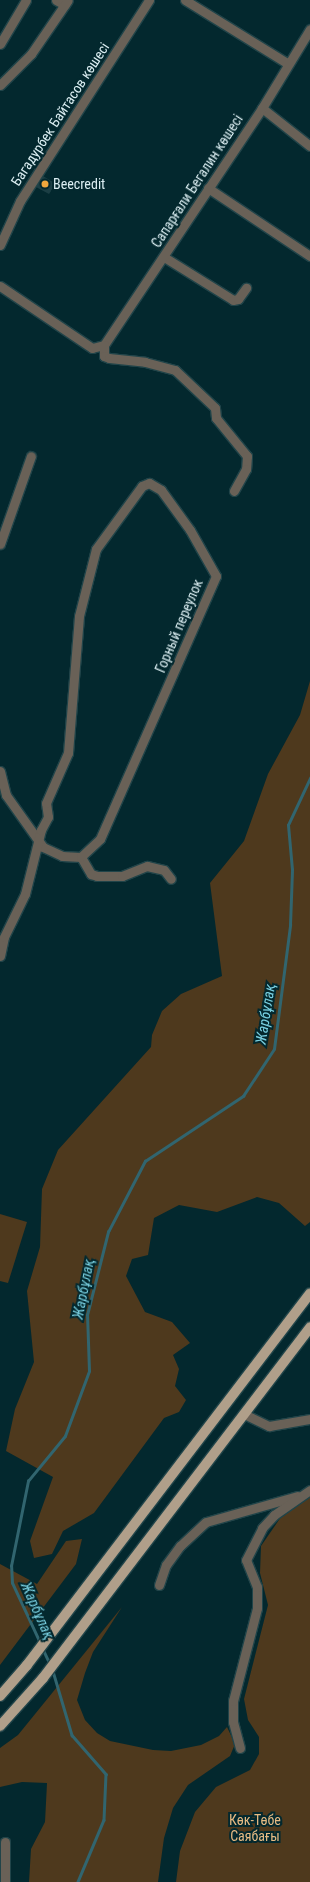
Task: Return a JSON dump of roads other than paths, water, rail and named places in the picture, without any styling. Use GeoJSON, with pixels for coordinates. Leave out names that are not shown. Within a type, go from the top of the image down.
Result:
{"type":"FeatureCollection","features":[{"type":"Feature","properties":{"kind":"main road"},"geometry":{"type":"LineString","coordinates":[[0,1696],[117,1546],[310,1293]]}},
{"type":"Feature","properties":{"kind":"main road"},"geometry":{"type":"LineString","coordinates":[[0,1726],[43,1678],[310,1327]]}},
{"type":"Feature","properties":{"kind":"street"},"geometry":{"type":"LineString","coordinates":[[0,44],[26,0]]}},
{"type":"Feature","properties":{"kind":"street"},"geometry":{"type":"LineString","coordinates":[[0,85],[31,54],[67,3],[56,0]]}},
{"type":"Feature","properties":{"kind":"street","name":"Багадурбек Байтасов көшесі"},"geometry":{"type":"LineString","coordinates":[[0,245],[20,201],[149,0]]}},
{"type":"Feature","properties":{"kind":"street"},"geometry":{"type":"LineString","coordinates":[[185,0],[287,63]]}},
{"type":"Feature","properties":{"kind":"street","name":"Сапарғали Бегалин көшесі"},"geometry":{"type":"LineString","coordinates":[[104,345],[262,108],[287,63],[310,29]]}},
{"type":"Feature","properties":{"kind":"street"},"geometry":{"type":"LineString","coordinates":[[262,108],[310,146]]}},
{"type":"Feature","properties":{"kind":"street"},"geometry":{"type":"LineString","coordinates":[[208,188],[310,256]]}},
{"type":"Feature","properties":{"kind":"street"},"geometry":{"type":"LineString","coordinates":[[164,257],[233,300],[238,299],[246,288]]}},
{"type":"Feature","properties":{"kind":"street"},"geometry":{"type":"LineString","coordinates":[[0,286],[92,348],[104,345],[104,356],[109,358],[150,363],[175,370],[216,408],[216,418],[247,456],[246,469],[234,492]]}},
{"type":"Feature","properties":{"kind":"street"},"geometry":{"type":"LineString","coordinates":[[0,544],[31,456]]}},
{"type":"Feature","properties":{"kind":"street","name":"Горный переулок"},"geometry":{"type":"LineString","coordinates":[[38,841],[48,817],[46,803],[68,753],[80,616],[96,549],[142,486],[149,483],[162,490],[190,530],[216,576],[100,839],[81,857]]}},
{"type":"Feature","properties":{"kind":"street"},"geometry":{"type":"LineString","coordinates":[[0,771],[6,795],[38,841],[62,856],[77,854],[81,857],[91,874],[97,876],[122,876],[147,866],[164,870],[170,879]]}},
{"type":"Feature","properties":{"kind":"street"},"geometry":{"type":"LineString","coordinates":[[0,956],[4,937],[21,908],[38,841]]}},
{"type":"Feature","properties":{"kind":"street"},"geometry":{"type":"LineString","coordinates":[[244,1414],[269,1426],[310,1419]]}},
{"type":"Feature","properties":{"kind":"street"},"geometry":{"type":"LineString","coordinates":[[160,1585],[166,1565],[180,1546],[206,1522],[306,1492]]}},
{"type":"Feature","properties":{"kind":"street"},"geometry":{"type":"LineString","coordinates":[[240,1748],[233,1722],[233,1701],[245,1647],[255,1624],[256,1587],[246,1560],[262,1528],[306,1492]]}},
{"type":"Feature","properties":{"kind":"street"},"geometry":{"type":"LineString","coordinates":[[5,1842],[5,1882]]}},
{"type":"Feature","properties":{"kind":"waterway","name":"Жарбұлақ"},"geometry":{"type":"LineString","coordinates":[[40,1643],[12,1583],[11,1566],[28,1481],[65,1436],[89,1371],[87,1315],[108,1232],[145,1161],[243,1096],[274,1049],[290,925],[292,870],[288,825],[310,778]]}},
{"type":"Feature","properties":{"kind":"waterway","name":"Жарбұлақ"},"geometry":{"type":"LineString","coordinates":[[43,1649],[50,1664]]}},
{"type":"Feature","properties":{"kind":"waterway","name":"Жарбұлақ"},"geometry":{"type":"LineString","coordinates":[[53,1671],[72,1735],[106,1774],[104,1820],[78,1882]]}},
{"type":"Feature","properties":{"kind":"place","name":"Beecredit"},"geometry":{"type":"Point","coordinates":[45,184]}},
{"type":"Feature","properties":{"kind":"park label","name":"Көк-Төбе Саябағы"},"geometry":{"type":"Point","coordinates":[255,1828]}}]}
